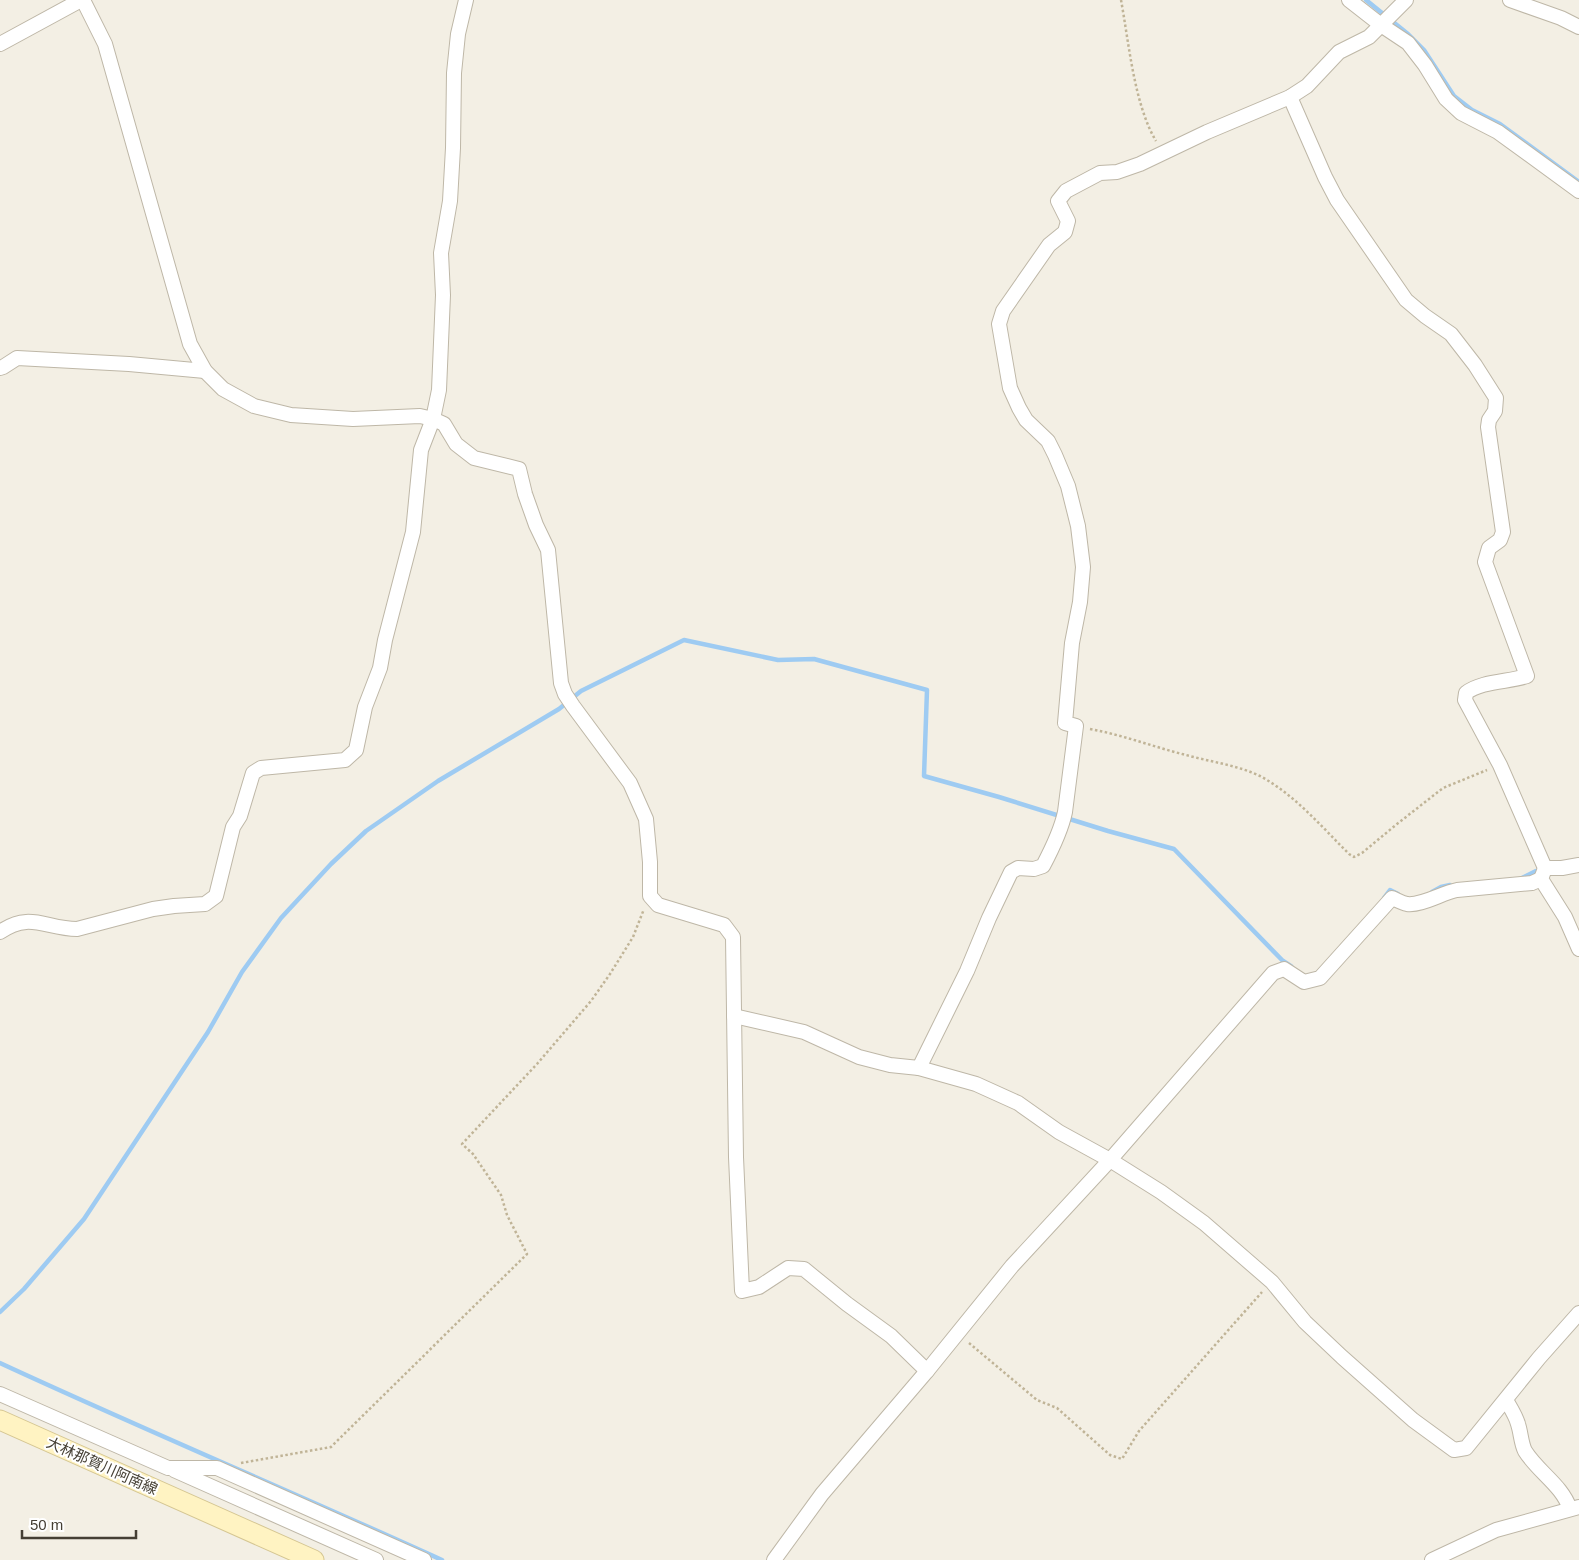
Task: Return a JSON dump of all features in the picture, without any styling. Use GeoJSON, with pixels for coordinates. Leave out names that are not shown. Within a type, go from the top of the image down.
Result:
{"type":"FeatureCollection","features":[{"type":"Feature","properties":{"kind":"main road","name":"大林那賀川阿南線"},"geometry":{"type":"LineString","coordinates":[[0,1420],[314,1560]]}},
{"type":"Feature","properties":{"kind":"street"},"geometry":{"type":"LineString","coordinates":[[0,44],[82,0],[105,44],[190,344],[205,371],[223,389],[254,406],[291,415],[353,419],[420,416],[433,419],[444,424],[456,444],[474,458],[519,469],[525,494],[536,525],[548,550],[561,683],[565,694],[573,706],[630,784],[646,819],[650,862],[650,896],[658,905],[724,925],[733,937],[736,1157],[742,1291],[759,1287],[788,1268],[804,1268],[847,1304],[891,1336],[927,1371]]}},
{"type":"Feature","properties":{"kind":"street"},"geometry":{"type":"LineString","coordinates":[[0,932],[10,925],[29,921],[66,929],[77,929],[153,909],[205,904],[216,896],[233,827],[240,816],[253,772],[261,768],[345,760],[356,750],[365,707],[380,668],[385,640],[413,532],[421,450],[433,419],[439,390],[443,295],[441,253],[450,201],[454,73],[458,34],[466,0]]}},
{"type":"Feature","properties":{"kind":"street"},"geometry":{"type":"LineString","coordinates":[[1349,0],[1386,20],[1408,43],[1425,65],[1446,99],[1461,113],[1498,132],[1579,191]]}},
{"type":"Feature","properties":{"kind":"street"},"geometry":{"type":"LineString","coordinates":[[919,1068],[967,971],[1011,872],[1018,868],[1034,869],[1043,866],[1053,845],[1063,822],[1065,812],[1076,726],[1065,722],[1072,643],[1080,602],[1082,567],[1078,526],[1068,486],[1055,455],[1048,441],[1026,420],[1018,408],[1010,388],[999,324],[1003,312],[1049,245],[1065,232],[1068,221],[1058,201],[1066,191],[1100,174],[1117,172],[1140,164],[1290,96],[1307,86],[1339,52],[1369,37],[1406,0]]}},
{"type":"Feature","properties":{"kind":"street"},"geometry":{"type":"LineString","coordinates":[[1510,0],[1561,18],[1579,27]]}},
{"type":"Feature","properties":{"kind":"street"},"geometry":{"type":"LineString","coordinates":[[1290,96],[1337,200],[1406,300],[1451,334],[1475,365],[1496,398],[1495,412],[1489,420],[1488,427],[1503,532],[1500,540],[1489,548],[1485,562],[1527,676],[1473,687],[1466,693],[1465,700],[1500,765],[1543,873],[1579,948]]}},
{"type":"Feature","properties":{"kind":"street"},"geometry":{"type":"LineString","coordinates":[[0,368],[17,358],[129,364],[205,371]]}},
{"type":"Feature","properties":{"kind":"street"},"geometry":{"type":"LineString","coordinates":[[774,1560],[822,1494],[927,1371],[1012,1266],[1110,1160],[1273,973],[1284,970],[1304,982],[1320,978],[1392,898],[1406,904],[1416,904],[1445,892],[1532,883],[1543,873],[1579,865]]}},
{"type":"Feature","properties":{"kind":"street"},"geometry":{"type":"LineString","coordinates":[[734,1016],[804,1032],[860,1057],[890,1065],[919,1068],[976,1084],[1018,1103],[1059,1132],[1110,1160],[1161,1192],[1204,1223],[1272,1282],[1305,1322],[1342,1357],[1412,1420],[1454,1450],[1466,1448],[1539,1358],[1579,1313]]}},
{"type":"Feature","properties":{"kind":"street"},"geometry":{"type":"LineString","coordinates":[[0,1394],[376,1560]]}},
{"type":"Feature","properties":{"kind":"street"},"geometry":{"type":"LineString","coordinates":[[1432,1560],[1496,1530],[1574,1508],[1531,1459],[1524,1448],[1518,1423],[1506,1400]]}},
{"type":"Feature","properties":{"kind":"street"},"geometry":{"type":"LineString","coordinates":[[168,1468],[217,1468],[424,1560]]}},
{"type":"Feature","properties":{"kind":"path"},"geometry":{"type":"LineString","coordinates":[[1121,0],[1140,100],[1152,134],[1163,153]]}},
{"type":"Feature","properties":{"kind":"path"},"geometry":{"type":"LineString","coordinates":[[1076,726],[1113,733],[1186,755],[1236,767],[1260,776],[1295,800],[1354,857],[1362,853],[1443,788],[1500,765]]}},
{"type":"Feature","properties":{"kind":"path"},"geometry":{"type":"LineString","coordinates":[[217,1468],[331,1447],[527,1254],[507,1215],[500,1196],[473,1154],[462,1144],[537,1064],[591,1001],[633,937],[650,896]]}},
{"type":"Feature","properties":{"kind":"path"},"geometry":{"type":"LineString","coordinates":[[958,1333],[1037,1400],[1057,1408],[1110,1455],[1122,1459],[1139,1431],[1220,1338],[1272,1282]]}},
{"type":"Feature","properties":{"kind":"waterway"},"geometry":{"type":"LineString","coordinates":[[1366,0],[1408,34],[1424,50],[1454,96],[1472,110],[1500,124],[1579,182]]}},
{"type":"Feature","properties":{"kind":"waterway"},"geometry":{"type":"LineString","coordinates":[[0,1312],[24,1289],[84,1219],[208,1032],[242,972],[281,918],[331,864],[366,831],[438,781],[559,709],[581,691],[684,640],[778,660],[814,659],[927,690],[924,776],[1174,849],[1282,960],[1291,966]]}},
{"type":"Feature","properties":{"kind":"waterway"},"geometry":{"type":"LineString","coordinates":[[1522,878],[1536,871]]}},
{"type":"Feature","properties":{"kind":"waterway"},"geometry":{"type":"LineString","coordinates":[[1432,892],[1450,885]]}},
{"type":"Feature","properties":{"kind":"waterway"},"geometry":{"type":"LineString","coordinates":[[1384,898],[1390,890],[1398,894]]}},
{"type":"Feature","properties":{"kind":"waterway"},"geometry":{"type":"LineString","coordinates":[[0,1363],[442,1560]]}}]}
